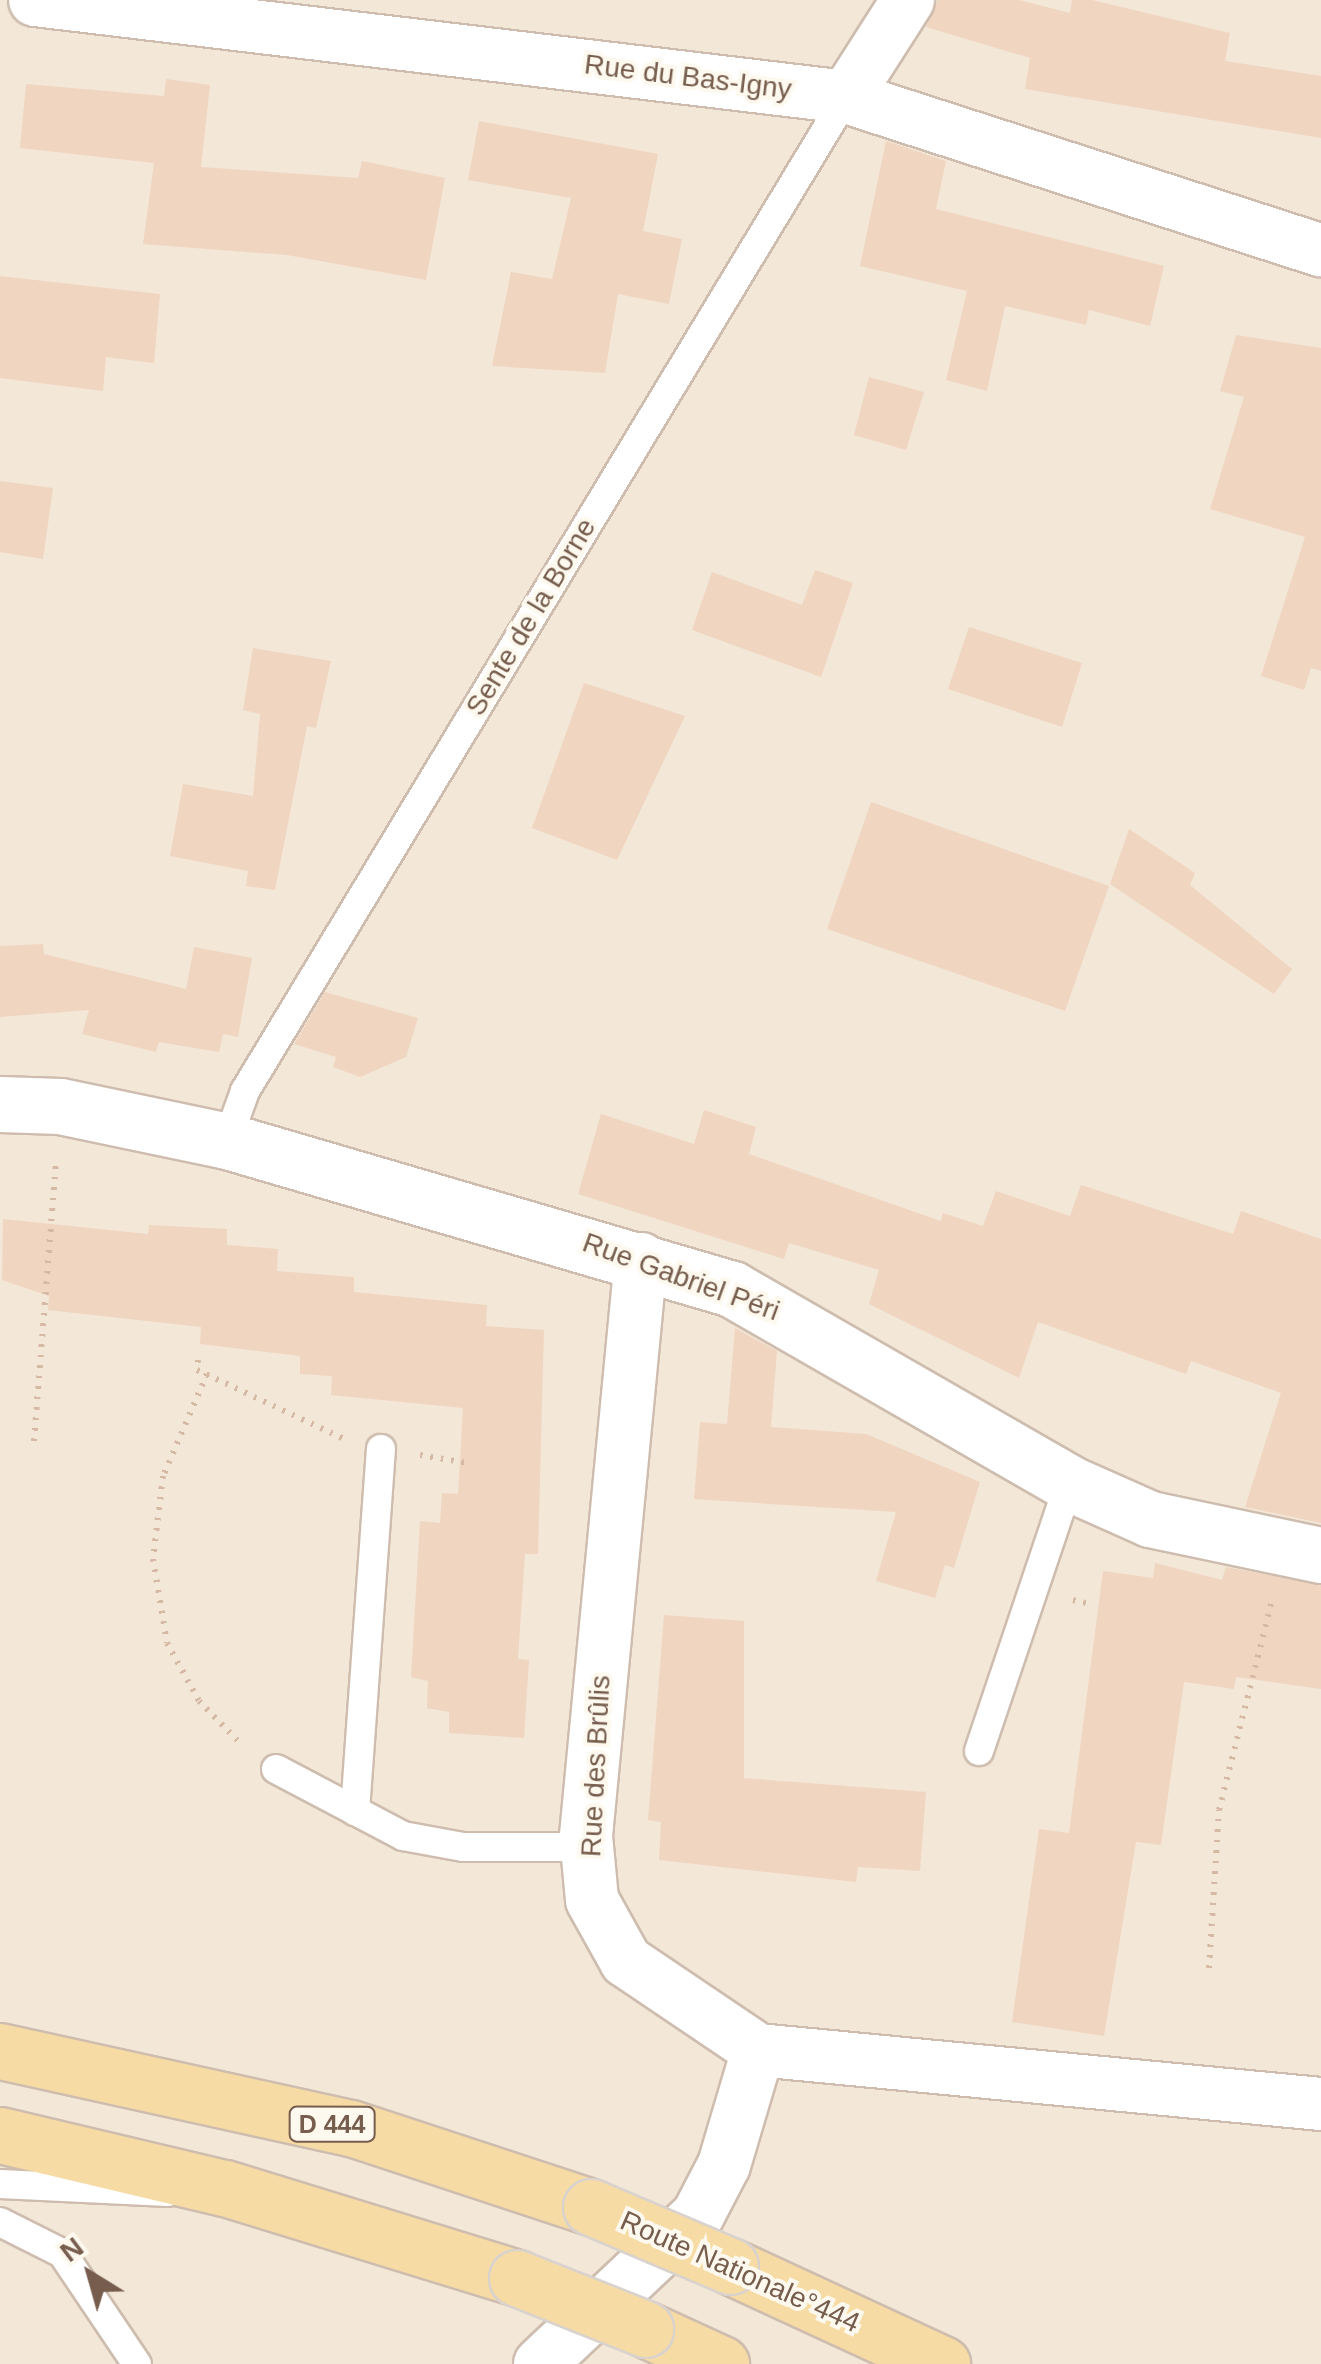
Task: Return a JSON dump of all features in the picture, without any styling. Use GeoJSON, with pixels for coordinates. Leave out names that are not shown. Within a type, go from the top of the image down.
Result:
{"type":"FeatureCollection","features":[{"type":"Feature","properties":{"kind":"main road","name":"Route Nationale°444"},"geometry":{"type":"LineString","coordinates":[[0,2051],[350,2128],[591,2207],[942,2364]]}},
{"type":"Feature","properties":{"kind":"main road"},"geometry":{"type":"LineString","coordinates":[[0,2135],[226,2188],[517,2278],[721,2364]]}},
{"type":"Feature","properties":{"kind":"street","name":"Rue du Bas-Igny"},"geometry":{"type":"LineString","coordinates":[[35,0],[846,97],[1321,250]]}},
{"type":"Feature","properties":{"kind":"street"},"geometry":{"type":"LineString","coordinates":[[846,97],[908,0]]}},
{"type":"Feature","properties":{"kind":"street","name":"Rue Gabriel Péri"},"geometry":{"type":"LineString","coordinates":[[0,1104],[60,1106],[227,1142],[642,1259],[794,1318],[1069,1482],[1150,1518],[1321,1555]]}},
{"type":"Feature","properties":{"kind":"street","name":"Rue des Brûlis"},"geometry":{"type":"LineString","coordinates":[[642,1259],[587,1847],[592,1900],[626,1961],[758,2050],[1321,2104]]}},
{"type":"Feature","properties":{"kind":"street"},"geometry":{"type":"LineString","coordinates":[[540,2364],[698,2215],[724,2165],[758,2050]]}},
{"type":"Feature","properties":{"kind":"lane","name":"Sente de la Borne"},"geometry":{"type":"LineString","coordinates":[[227,1142],[245,1090],[846,97]]}},
{"type":"Feature","properties":{"kind":"lane"},"geometry":{"type":"LineString","coordinates":[[355,1811],[381,1449]]}},
{"type":"Feature","properties":{"kind":"lane"},"geometry":{"type":"LineString","coordinates":[[979,1750],[1069,1482]]}},
{"type":"Feature","properties":{"kind":"lane"},"geometry":{"type":"LineString","coordinates":[[276,1769],[403,1836],[462,1847],[587,1847]]}},
{"type":"Feature","properties":{"kind":"lane"},"geometry":{"type":"LineString","coordinates":[[0,2184],[114,2196],[226,2188]]}},
{"type":"Feature","properties":{"kind":"lane"},"geometry":{"type":"LineString","coordinates":[[0,2222],[62,2253],[137,2364]]}},
{"type":"Feature","properties":{"kind":"path"},"geometry":{"type":"LineString","coordinates":[[34,1441],[60,1106]]}},
{"type":"Feature","properties":{"kind":"path"},"geometry":{"type":"LineString","coordinates":[[198,1360],[207,1374],[381,1449],[468,1463]]}},
{"type":"Feature","properties":{"kind":"path"},"geometry":{"type":"LineString","coordinates":[[207,1374],[163,1476],[153,1560],[164,1627],[199,1701],[276,1769]]}},
{"type":"Feature","properties":{"kind":"path"},"geometry":{"type":"LineString","coordinates":[[1209,1968],[1219,1810],[1258,1658]]}},
{"type":"Feature","properties":{"kind":"shaded area"},"geometry":{"type":"Polygon","coordinates":[[[0,0],[1321,0],[1321,2364],[0,2364],[0,0]]]}},
{"type":"Feature","properties":{"kind":"building"},"geometry":{"type":"Polygon","coordinates":[[[938,0],[1019,0],[1070,13],[1072,0],[1092,0],[1230,33],[1225,61],[1321,76],[1321,138],[1025,89],[1030,58],[926,27],[938,0]]]}},
{"type":"Feature","properties":{"kind":"building"},"geometry":{"type":"Polygon","coordinates":[[[166,79],[210,85],[201,167],[358,178],[362,161],[445,178],[426,280],[287,255],[143,244],[154,163],[20,148],[26,84],[164,96],[166,79]]]}},
{"type":"Feature","properties":{"kind":"building"},"geometry":{"type":"Polygon","coordinates":[[[479,121],[658,154],[643,231],[682,239],[669,304],[618,294],[605,373],[492,366],[511,272],[552,279],[571,198],[468,180],[479,121]]]}},
{"type":"Feature","properties":{"kind":"building"},"geometry":{"type":"Polygon","coordinates":[[[886,141],[946,161],[936,209],[1164,266],[1150,326],[1089,310],[1086,325],[1005,306],[987,391],[946,380],[967,291],[860,266],[886,141]]]}},
{"type":"Feature","properties":{"kind":"building"},"geometry":{"type":"Polygon","coordinates":[[[0,276],[160,294],[154,363],[106,357],[103,391],[0,378],[0,276]]]}},
{"type":"Feature","properties":{"kind":"building"},"geometry":{"type":"Polygon","coordinates":[[[1236,335],[1321,348],[1321,671],[1311,668],[1304,690],[1261,676],[1305,537],[1210,509],[1244,397],[1220,391],[1236,335]]]}},
{"type":"Feature","properties":{"kind":"building"},"geometry":{"type":"Polygon","coordinates":[[[869,377],[924,392],[906,450],[854,435],[869,377]]]}},
{"type":"Feature","properties":{"kind":"building"},"geometry":{"type":"Polygon","coordinates":[[[0,481],[53,488],[43,559],[0,552],[0,481]]]}},
{"type":"Feature","properties":{"kind":"building"},"geometry":{"type":"Polygon","coordinates":[[[815,570],[853,583],[821,677],[692,630],[712,572],[802,605],[815,570]]]}},
{"type":"Feature","properties":{"kind":"building"},"geometry":{"type":"Polygon","coordinates":[[[969,627],[1082,663],[1062,727],[948,689],[969,627]]]}},
{"type":"Feature","properties":{"kind":"building"},"geometry":{"type":"Polygon","coordinates":[[[253,648],[331,661],[316,728],[307,726],[275,890],[246,886],[248,871],[170,856],[183,784],[253,796],[260,714],[243,710],[253,648]]]}},
{"type":"Feature","properties":{"kind":"building"},"geometry":{"type":"Polygon","coordinates":[[[584,683],[685,716],[617,860],[532,828],[584,683]]]}},
{"type":"Feature","properties":{"kind":"building"},"geometry":{"type":"Polygon","coordinates":[[[871,802],[1109,886],[1065,1011],[827,929],[871,802]]]}},
{"type":"Feature","properties":{"kind":"building"},"geometry":{"type":"Polygon","coordinates":[[[1129,829],[1195,873],[1190,885],[1292,969],[1274,994],[1110,884],[1129,829]]]}},
{"type":"Feature","properties":{"kind":"building"},"geometry":{"type":"Polygon","coordinates":[[[43,944],[44,954],[186,989],[194,947],[252,958],[238,1037],[223,1034],[219,1052],[159,1042],[156,1052],[82,1034],[89,1010],[0,1017],[0,946],[43,944]]]}},
{"type":"Feature","properties":{"kind":"building"},"geometry":{"type":"Polygon","coordinates":[[[325,992],[418,1018],[406,1057],[360,1077],[333,1067],[336,1057],[294,1044],[325,992]]]}},
{"type":"Feature","properties":{"kind":"building"},"geometry":{"type":"Polygon","coordinates":[[[704,1110],[756,1127],[749,1154],[941,1221],[943,1213],[983,1226],[996,1191],[1070,1216],[1081,1185],[1233,1234],[1241,1211],[1321,1239],[1321,1523],[1245,1507],[1281,1393],[1191,1361],[1186,1374],[1038,1322],[1019,1378],[869,1304],[879,1270],[789,1243],[784,1259],[578,1194],[601,1114],[694,1144],[704,1110]]]}},
{"type":"Feature","properties":{"kind":"building"},"geometry":{"type":"Polygon","coordinates":[[[3,1219],[148,1234],[149,1225],[227,1229],[227,1245],[278,1249],[277,1271],[354,1277],[354,1292],[487,1305],[486,1326],[544,1330],[538,1554],[525,1554],[518,1659],[529,1660],[524,1738],[449,1733],[449,1712],[427,1708],[428,1681],[411,1677],[420,1521],[440,1523],[442,1493],[458,1494],[463,1408],[331,1395],[332,1376],[300,1374],[300,1356],[200,1344],[201,1327],[48,1310],[49,1296],[2,1280],[3,1219]]]}},
{"type":"Feature","properties":{"kind":"building"},"geometry":{"type":"Polygon","coordinates":[[[735,1328],[777,1351],[771,1427],[866,1434],[980,1482],[954,1568],[945,1565],[935,1598],[876,1581],[896,1512],[694,1499],[700,1422],[727,1424],[735,1328]]]}},
{"type":"Feature","properties":{"kind":"building"},"geometry":{"type":"Polygon","coordinates":[[[1155,1563],[1222,1580],[1226,1567],[1321,1585],[1321,1689],[1236,1677],[1234,1689],[1184,1682],[1161,1845],[1136,1842],[1104,2036],[1012,2022],[1039,1829],[1069,1833],[1103,1571],[1153,1578],[1155,1563]]]}},
{"type":"Feature","properties":{"kind":"building"},"geometry":{"type":"Polygon","coordinates":[[[664,1615],[744,1621],[744,1778],[926,1792],[920,1871],[858,1867],[856,1882],[659,1860],[661,1822],[648,1820],[664,1615]]]}}]}
